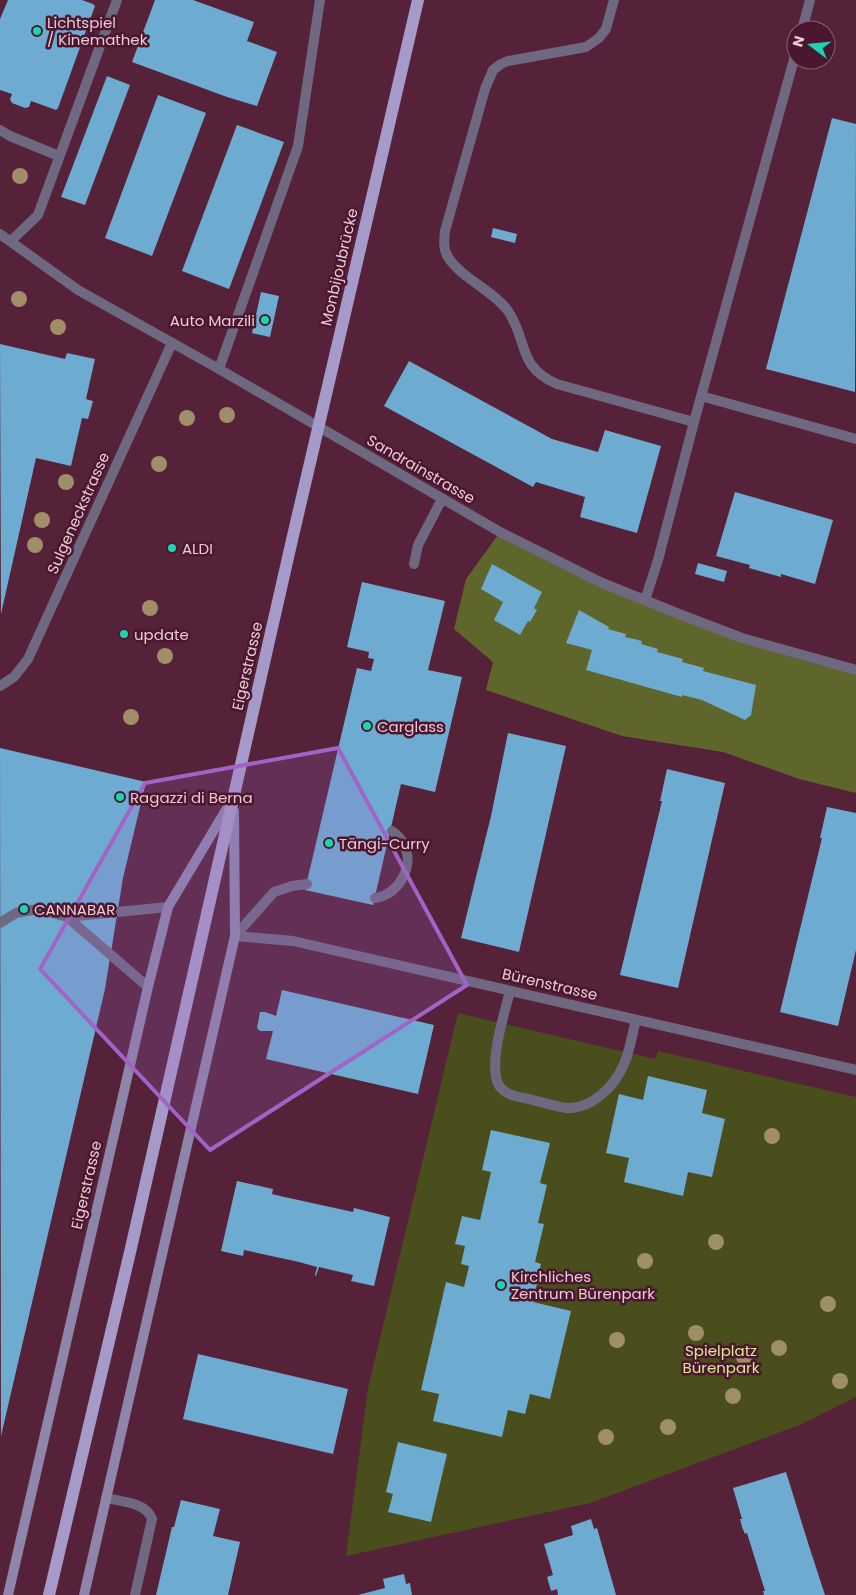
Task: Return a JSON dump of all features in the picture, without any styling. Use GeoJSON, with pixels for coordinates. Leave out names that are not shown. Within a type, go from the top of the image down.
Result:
{"type":"FeatureCollection","features":[{"type":"Feature","properties":{"kind":"main road","name":"Monbijoubrücke"},"geometry":{"type":"LineString","coordinates":[[292,540],[418,0]]}},
{"type":"Feature","properties":{"kind":"main road","name":"Eigerstrasse"},"geometry":{"type":"LineString","coordinates":[[49,1595],[133,1239],[292,540]]}},
{"type":"Feature","properties":{"kind":"main road","name":"Eigerstrasse"},"geometry":{"type":"LineString","coordinates":[[8,1595],[168,907],[234,798]]}},
{"type":"Feature","properties":{"kind":"main road","name":"Eigerstrasse"},"geometry":{"type":"LineString","coordinates":[[84,1595],[235,936],[234,798]]}},
{"type":"Feature","properties":{"kind":"street"},"geometry":{"type":"LineString","coordinates":[[11,241],[38,214],[116,0]]}},
{"type":"Feature","properties":{"kind":"street"},"geometry":{"type":"LineString","coordinates":[[219,369],[298,146],[320,0]]}},
{"type":"Feature","properties":{"kind":"street"},"geometry":{"type":"LineString","coordinates":[[614,0],[606,29],[599,38],[586,47],[508,61],[493,70],[485,89],[445,231],[444,250],[452,263],[506,308],[515,323],[530,365],[541,376],[557,384],[694,422]]}},
{"type":"Feature","properties":{"kind":"street"},"geometry":{"type":"LineString","coordinates":[[805,20],[810,0]]}},
{"type":"Feature","properties":{"kind":"street"},"geometry":{"type":"LineString","coordinates":[[645,600],[791,70]]}},
{"type":"Feature","properties":{"kind":"street"},"geometry":{"type":"LineString","coordinates":[[0,130],[10,136],[60,156]]}},
{"type":"Feature","properties":{"kind":"street","name":"Sandrainstrasse"},"geometry":{"type":"LineString","coordinates":[[0,234],[78,290],[219,369],[500,532],[600,582],[678,614],[742,638],[856,670]]}},
{"type":"Feature","properties":{"kind":"street","name":"Sulgeneckstrasse"},"geometry":{"type":"LineString","coordinates":[[0,686],[14,677],[28,659],[172,343]]}},
{"type":"Feature","properties":{"kind":"street"},"geometry":{"type":"LineString","coordinates":[[701,396],[856,439]]}},
{"type":"Feature","properties":{"kind":"street"},"geometry":{"type":"LineString","coordinates":[[414,564],[418,546],[442,499]]}},
{"type":"Feature","properties":{"kind":"street"},"geometry":{"type":"LineString","coordinates":[[374,898],[381,897],[394,890],[407,869],[407,851],[404,844],[392,831]]}},
{"type":"Feature","properties":{"kind":"street"},"geometry":{"type":"LineString","coordinates":[[235,936],[274,892],[292,886],[307,884]]}},
{"type":"Feature","properties":{"kind":"street"},"geometry":{"type":"LineString","coordinates":[[0,923],[16,913],[38,909],[67,917],[168,907]]}},
{"type":"Feature","properties":{"kind":"street"},"geometry":{"type":"LineString","coordinates":[[67,917],[148,987]]}},
{"type":"Feature","properties":{"kind":"street","name":"Bürenstrasse"},"geometry":{"type":"LineString","coordinates":[[235,936],[294,941],[856,1070]]}},
{"type":"Feature","properties":{"kind":"street"},"geometry":{"type":"LineString","coordinates":[[510,991],[498,1040],[495,1070],[498,1083],[505,1092],[568,1108],[592,1102],[609,1087],[625,1063],[636,1020]]}},
{"type":"Feature","properties":{"kind":"street"},"geometry":{"type":"LineString","coordinates":[[106,1498],[144,1507],[150,1513],[152,1520],[135,1595]]}},
{"type":"Feature","properties":{"kind":"highlighted area"},"geometry":{"type":"Polygon","coordinates":[[[338,748],[467,985],[210,1150],[40,969],[145,783],[338,748]]]}},
{"type":"Feature","properties":{"kind":"green space"},"geometry":{"type":"Polygon","coordinates":[[[498,535],[742,642],[856,674],[856,793],[799,779],[723,752],[622,736],[486,690],[493,662],[454,629],[466,579],[498,535]]]}},
{"type":"Feature","properties":{"kind":"green space","name":"Spielplatz Bürenpark"},"geometry":{"type":"Polygon","coordinates":[[[458,1013],[655,1059],[658,1051],[856,1097],[856,1397],[802,1424],[590,1503],[346,1556],[368,1388],[458,1013]]]}},
{"type":"Feature","properties":{"kind":"building"},"geometry":{"type":"Polygon","coordinates":[[[8,0],[82,0],[95,6],[56,110],[31,101],[29,107],[25,108],[12,103],[10,99],[12,94],[0,90],[0,19],[8,0]]]}},
{"type":"Feature","properties":{"kind":"building"},"geometry":{"type":"Polygon","coordinates":[[[155,0],[193,0],[254,22],[247,41],[277,52],[257,106],[132,62],[155,0]]]}},
{"type":"Feature","properties":{"kind":"building"},"geometry":{"type":"Polygon","coordinates":[[[107,76],[130,85],[85,205],[61,197],[107,76]]]}},
{"type":"Feature","properties":{"kind":"building"},"geometry":{"type":"Polygon","coordinates":[[[158,95],[206,113],[152,256],[105,238],[158,95]]]}},
{"type":"Feature","properties":{"kind":"building"},"geometry":{"type":"Polygon","coordinates":[[[832,118],[856,124],[855,392],[766,369],[832,118]]]}},
{"type":"Feature","properties":{"kind":"building"},"geometry":{"type":"Polygon","coordinates":[[[237,125],[284,142],[229,289],[182,271],[237,125]]]}},
{"type":"Feature","properties":{"kind":"building"},"geometry":{"type":"Polygon","coordinates":[[[493,228],[517,234],[515,243],[491,237],[493,228]]]}},
{"type":"Feature","properties":{"kind":"building"},"geometry":{"type":"Polygon","coordinates":[[[261,292],[279,296],[270,337],[252,333],[261,292]]]}},
{"type":"Feature","properties":{"kind":"building"},"geometry":{"type":"Polygon","coordinates":[[[0,344],[65,359],[67,353],[95,359],[86,399],[93,401],[88,419],[82,418],[71,466],[36,458],[1,614],[0,344]]]}},
{"type":"Feature","properties":{"kind":"building"},"geometry":{"type":"Polygon","coordinates":[[[409,361],[552,439],[598,452],[605,430],[661,446],[637,533],[580,517],[585,497],[536,482],[533,487],[384,406],[409,361]]]}},
{"type":"Feature","properties":{"kind":"building"},"geometry":{"type":"Polygon","coordinates":[[[735,492],[833,520],[815,584],[781,574],[781,577],[749,568],[750,565],[716,556],[735,492]]]}},
{"type":"Feature","properties":{"kind":"building"},"geometry":{"type":"Polygon","coordinates":[[[698,563],[727,571],[724,582],[695,574],[698,563]]]}},
{"type":"Feature","properties":{"kind":"building"},"geometry":{"type":"Polygon","coordinates":[[[492,564],[542,592],[534,608],[537,610],[520,635],[494,620],[503,602],[481,589],[492,564]]]}},
{"type":"Feature","properties":{"kind":"building"},"geometry":{"type":"Polygon","coordinates":[[[362,582],[445,601],[428,670],[462,677],[435,792],[401,784],[373,905],[305,890],[357,668],[371,671],[374,659],[368,658],[369,652],[347,647],[362,582]]]}},
{"type":"Feature","properties":{"kind":"building"},"geometry":{"type":"Polygon","coordinates":[[[579,610],[609,627],[608,629],[626,634],[625,637],[642,641],[641,644],[658,649],[657,652],[683,659],[682,662],[704,668],[703,671],[756,685],[751,715],[745,720],[702,700],[682,695],[682,697],[586,670],[592,650],[566,643],[579,610]]]}},
{"type":"Feature","properties":{"kind":"building"},"geometry":{"type":"Polygon","coordinates":[[[508,733],[566,746],[519,952],[461,938],[491,816],[508,733]]]}},
{"type":"Feature","properties":{"kind":"building"},"geometry":{"type":"Polygon","coordinates":[[[0,748],[146,782],[123,878],[105,989],[1,1436],[0,748]]]}},
{"type":"Feature","properties":{"kind":"building"},"geometry":{"type":"Polygon","coordinates":[[[667,769],[725,783],[678,988],[620,975],[662,801],[660,801],[667,769]]]}},
{"type":"Feature","properties":{"kind":"building"},"geometry":{"type":"Polygon","coordinates":[[[827,807],[856,813],[856,950],[838,1026],[780,1012],[822,838],[820,838],[827,807]]]}},
{"type":"Feature","properties":{"kind":"building"},"geometry":{"type":"Polygon","coordinates":[[[282,990],[434,1025],[418,1094],[266,1059],[273,1031],[260,1031],[257,1028],[260,1012],[276,1016],[282,990]]]}},
{"type":"Feature","properties":{"kind":"building"},"geometry":{"type":"Polygon","coordinates":[[[648,1076],[707,1090],[702,1113],[725,1119],[712,1177],[688,1172],[683,1196],[624,1182],[629,1158],[606,1153],[619,1094],[643,1100],[648,1076]]]}},
{"type":"Feature","properties":{"kind":"building","name":"Kirchliches Zentrum Bürenpark"},"geometry":{"type":"Polygon","coordinates":[[[491,1130],[550,1143],[540,1183],[547,1185],[538,1223],[544,1224],[535,1262],[541,1264],[533,1302],[571,1311],[550,1399],[530,1394],[525,1414],[508,1410],[502,1437],[433,1421],[439,1394],[421,1390],[446,1282],[464,1287],[469,1266],[461,1264],[465,1246],[455,1244],[462,1216],[480,1220],[491,1172],[482,1170],[491,1130]]]}},
{"type":"Feature","properties":{"kind":"building"},"geometry":{"type":"Polygon","coordinates":[[[237,1181],[273,1189],[272,1194],[280,1196],[353,1212],[354,1208],[390,1217],[374,1286],[351,1281],[353,1275],[319,1267],[316,1276],[317,1267],[299,1262],[244,1250],[243,1256],[221,1251],[237,1181]]]}},
{"type":"Feature","properties":{"kind":"building"},"geometry":{"type":"Polygon","coordinates":[[[198,1354],[348,1389],[333,1454],[183,1419],[198,1354]]]}},
{"type":"Feature","properties":{"kind":"building"},"geometry":{"type":"Polygon","coordinates":[[[398,1442],[447,1454],[431,1522],[388,1512],[393,1494],[386,1492],[398,1442]]]}},
{"type":"Feature","properties":{"kind":"building"},"geometry":{"type":"Polygon","coordinates":[[[786,1472],[825,1595],[764,1595],[763,1591],[765,1591],[747,1533],[745,1534],[742,1527],[740,1519],[742,1519],[733,1488],[786,1472]]]}},
{"type":"Feature","properties":{"kind":"building"},"geometry":{"type":"Polygon","coordinates":[[[181,1500],[220,1509],[213,1536],[240,1542],[228,1595],[156,1595],[172,1527],[174,1527],[181,1500]]]}},
{"type":"Feature","properties":{"kind":"building"},"geometry":{"type":"Polygon","coordinates":[[[591,1519],[594,1529],[597,1528],[616,1595],[558,1595],[557,1589],[551,1591],[547,1577],[553,1575],[544,1544],[573,1535],[571,1526],[591,1519]]]}},
{"type":"Feature","properties":{"kind":"building"},"geometry":{"type":"Polygon","coordinates":[[[404,1574],[406,1584],[410,1583],[412,1595],[358,1595],[385,1588],[383,1579],[404,1574]]]}},
{"type":"Feature","properties":{"kind":"place","name":"Lichtspiel / Kinemathek"},"geometry":{"type":"Point","coordinates":[37,31]}},
{"type":"Feature","properties":{"kind":"place","name":"Auto Marzili"},"geometry":{"type":"Point","coordinates":[265,320]}},
{"type":"Feature","properties":{"kind":"place","name":"ALDI"},"geometry":{"type":"Point","coordinates":[172,548]}},
{"type":"Feature","properties":{"kind":"place","name":"update"},"geometry":{"type":"Point","coordinates":[124,634]}},
{"type":"Feature","properties":{"kind":"place","name":"Carglass"},"geometry":{"type":"Point","coordinates":[367,726]}},
{"type":"Feature","properties":{"kind":"place","name":"Ragazzi di Berna"},"geometry":{"type":"Point","coordinates":[120,797]}},
{"type":"Feature","properties":{"kind":"place","name":"Tängi-Curry"},"geometry":{"type":"Point","coordinates":[329,843]}},
{"type":"Feature","properties":{"kind":"place","name":"CANNABAR"},"geometry":{"type":"Point","coordinates":[24,909]}},
{"type":"Feature","properties":{"kind":"place","name":"Kirchliches Zentrum Bürenpark"},"geometry":{"type":"Point","coordinates":[501,1285]}}]}
